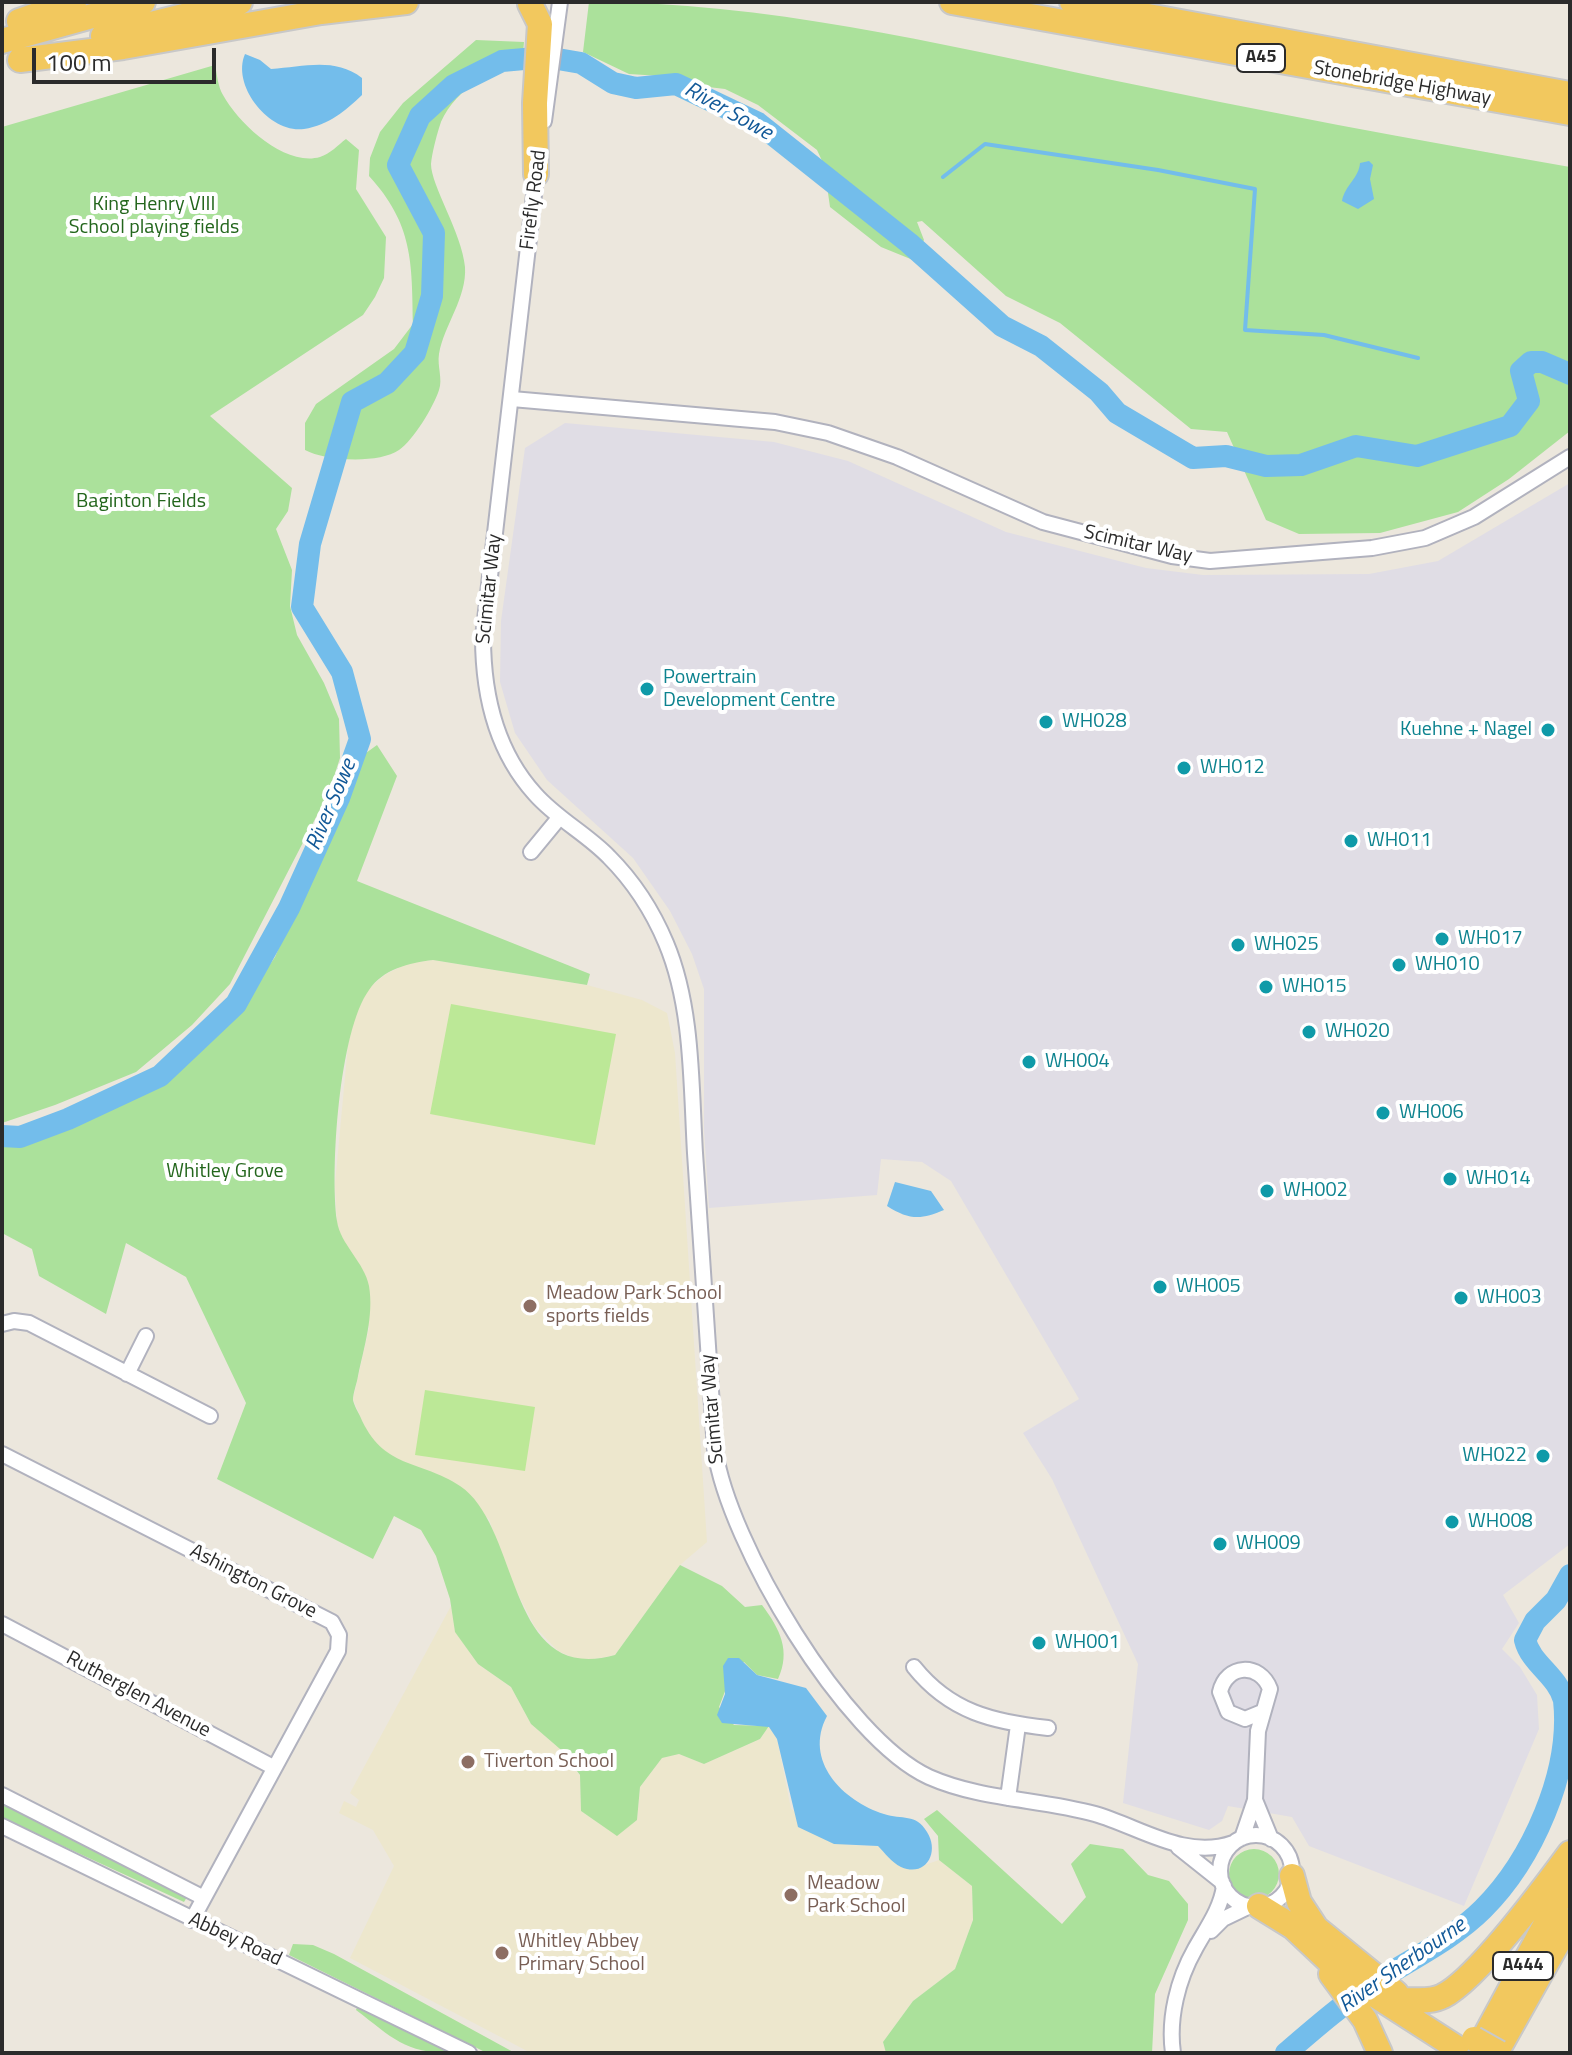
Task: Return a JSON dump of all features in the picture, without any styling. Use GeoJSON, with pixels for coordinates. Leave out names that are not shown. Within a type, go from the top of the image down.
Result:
{"type":"FeatureCollection","features":[{"type":"Feature","properties":{"kind":"highway"},"geometry":{"type":"LineString","coordinates":[[2,27],[74,2]]}},
{"type":"Feature","properties":{"kind":"highway"},"geometry":{"type":"LineString","coordinates":[[2,41],[143,2]]}},
{"type":"Feature","properties":{"kind":"highway"},"geometry":{"type":"LineString","coordinates":[[11,63],[240,2]]}},
{"type":"Feature","properties":{"kind":"highway"},"geometry":{"type":"LineString","coordinates":[[11,63],[321,12],[406,2]]}},
{"type":"Feature","properties":{"kind":"highway","name":"Stonebridge Highway"},"geometry":{"type":"LineString","coordinates":[[952,2],[1570,113]]}},
{"type":"Feature","properties":{"kind":"highway","name":"Stonebridge Highway"},"geometry":{"type":"LineString","coordinates":[[1072,2],[1570,94]]}},
{"type":"Feature","properties":{"kind":"highway"},"geometry":{"type":"LineString","coordinates":[[536,174],[544,11]]}},
{"type":"Feature","properties":{"kind":"highway"},"geometry":{"type":"LineString","coordinates":[[1393,1997],[1443,1996],[1486,1958],[1570,1853]]}},
{"type":"Feature","properties":{"kind":"highway"},"geometry":{"type":"LineString","coordinates":[[1292,1876],[1307,1917],[1326,1938],[1347,1973],[1380,2053]]}},
{"type":"Feature","properties":{"kind":"highway","name":"A444"},"geometry":{"type":"LineString","coordinates":[[1471,2048],[1570,1879]]}},
{"type":"Feature","properties":{"kind":"highway"},"geometry":{"type":"LineString","coordinates":[[1255,1906],[1293,1927],[1311,1947],[1347,1973],[1393,1997],[1471,2048],[1498,2053]]}},
{"type":"Feature","properties":{"kind":"highway","name":"A444"},"geometry":{"type":"LineString","coordinates":[[1498,2053],[1570,1921]]}},
{"type":"Feature","properties":{"kind":"street","name":"Firefly Road"},"geometry":{"type":"LineString","coordinates":[[512,399],[536,174]]}},
{"type":"Feature","properties":{"kind":"street","name":"Scimitar Way"},"geometry":{"type":"LineString","coordinates":[[1174,1844],[1091,1813],[955,1787],[928,1777],[884,1747],[851,1711],[794,1629],[740,1536],[726,1498],[715,1450],[683,1005],[675,972],[666,944],[635,889],[608,856],[559,818],[533,793],[503,745],[485,686],[483,637],[512,399],[775,422],[828,433],[897,457],[1043,522],[1172,556],[1210,561],[1372,548],[1425,538],[1474,517],[1570,457]]}},
{"type":"Feature","properties":{"kind":"street"},"geometry":{"type":"LineString","coordinates":[[531,852],[559,818]]}},
{"type":"Feature","properties":{"kind":"street"},"geometry":{"type":"LineString","coordinates":[[2,1324],[14,1321],[29,1323],[210,1416]]}},
{"type":"Feature","properties":{"kind":"street"},"geometry":{"type":"LineString","coordinates":[[127,1374],[146,1336]]}},
{"type":"Feature","properties":{"kind":"street","name":"Ashington Grove"},"geometry":{"type":"LineString","coordinates":[[2,1454],[332,1622],[339,1635],[338,1651],[192,1920]]}},
{"type":"Feature","properties":{"kind":"street","name":"Rutherglen Avenue"},"geometry":{"type":"LineString","coordinates":[[2,1624],[273,1767]]}},
{"type":"Feature","properties":{"kind":"street"},"geometry":{"type":"LineString","coordinates":[[914,1667],[951,1704],[992,1720],[1048,1728]]}},
{"type":"Feature","properties":{"kind":"street"},"geometry":{"type":"LineString","coordinates":[[1173,2053],[1176,1998],[1221,1900],[1222,1860],[1237,1840],[1255,1800],[1257,1745],[1262,1712],[1270,1697],[1266,1681],[1252,1670],[1239,1670],[1225,1679],[1220,1692],[1225,1709],[1241,1718],[1257,1745]]}},
{"type":"Feature","properties":{"kind":"street"},"geometry":{"type":"LineString","coordinates":[[1241,1718],[1262,1712]]}},
{"type":"Feature","properties":{"kind":"street"},"geometry":{"type":"LineString","coordinates":[[1008,1798],[1018,1725]]}},
{"type":"Feature","properties":{"kind":"street","name":"Abbey Road"},"geometry":{"type":"LineString","coordinates":[[2,1795],[202,1897]]}},
{"type":"Feature","properties":{"kind":"street"},"geometry":{"type":"LineString","coordinates":[[1201,1941],[1223,1919],[1279,1897],[1292,1876],[1288,1855],[1271,1839],[1255,1800]]}},
{"type":"Feature","properties":{"kind":"street","name":"Abbey Road"},"geometry":{"type":"LineString","coordinates":[[2,1826],[469,2053]]}},
{"type":"Feature","properties":{"kind":"street"},"geometry":{"type":"LineString","coordinates":[[1174,1844],[1205,1850],[1255,1835],[1271,1839]]}},
{"type":"Feature","properties":{"kind":"street"},"geometry":{"type":"LineString","coordinates":[[1174,1844],[1223,1884],[1234,1899],[1255,1906]]}},
{"type":"Feature","properties":{"kind":"shaded area"},"geometry":{"type":"Polygon","coordinates":[[[565,423],[774,442],[848,461],[1006,532],[1146,568],[1203,575],[1369,574],[1438,561],[1570,483],[1570,1544],[1503,1595],[1519,1623],[1502,1649],[1520,1667],[1537,1695],[1539,1729],[1464,1906],[1309,1846],[1292,1817],[1228,1806],[1222,1821],[1209,1830],[1123,1803],[1138,1664],[1052,1479],[1023,1433],[1079,1399],[951,1181],[922,1162],[881,1159],[877,1195],[709,1208],[704,1129],[704,989],[692,954],[670,911],[633,858],[547,780],[515,733],[500,682],[501,621],[525,448],[565,423]]]}},
{"type":"Feature","properties":{"kind":"shaded area","name":"Meadow Park School sports fields"},"geometry":{"type":"Polygon","coordinates":[[[433,960],[587,985],[642,1000],[667,1013],[675,1053],[707,1542],[680,1565],[615,1655],[581,1661],[558,1651],[535,1627],[509,1577],[489,1519],[371,1442],[353,1399],[369,1328],[337,1225],[335,1184],[348,1045],[355,1015],[369,988],[386,974],[409,963],[433,960]]]}},
{"type":"Feature","properties":{"kind":"shaded area"},"geometry":{"type":"Polygon","coordinates":[[[451,1606],[455,1631],[478,1664],[511,1687],[531,1724],[560,1749],[580,1776],[581,1811],[616,1835],[637,1820],[640,1787],[662,1758],[679,1754],[704,1764],[760,1739],[769,1726],[777,1739],[791,1809],[848,1845],[878,1846],[889,1858],[913,1869],[939,1860],[972,1886],[973,1920],[955,1969],[913,2001],[883,2042],[886,2053],[531,2053],[350,1958],[394,1866],[373,1830],[339,1813],[344,1801],[356,1807],[359,1800],[350,1793],[451,1606]]]}},
{"type":"Feature","properties":{"kind":"green space"},"geometry":{"type":"Polygon","coordinates":[[[589,2],[720,9],[850,27],[1280,114],[1570,167],[1570,431],[1509,479],[1458,512],[1380,533],[1299,534],[1266,520],[1227,432],[1191,429],[1060,323],[1006,296],[922,221],[917,222],[924,240],[913,260],[881,247],[830,207],[824,165],[817,150],[758,105],[725,89],[700,86],[677,77],[629,74],[583,52],[589,2]]]}},
{"type":"Feature","properties":{"kind":"green space"},"geometry":{"type":"Polygon","coordinates":[[[476,40],[524,42],[523,53],[462,93],[444,115],[435,141],[432,173],[463,254],[465,267],[459,301],[439,354],[439,390],[422,423],[399,450],[366,459],[314,454],[305,450],[305,423],[316,404],[394,349],[413,324],[410,263],[402,228],[369,176],[370,158],[380,132],[403,103],[476,40]]]}},
{"type":"Feature","properties":{"kind":"green space"},"geometry":{"type":"Polygon","coordinates":[[[215,65],[220,88],[230,106],[264,141],[292,156],[306,158],[331,152],[346,139],[359,150],[356,189],[386,237],[384,278],[363,315],[210,416],[292,488],[288,511],[276,529],[292,570],[290,606],[297,635],[324,683],[339,719],[340,758],[329,792],[230,984],[192,1025],[136,1072],[2,1123],[2,127],[215,65]]]}},
{"type":"Feature","properties":{"kind":"green space","name":"Whitley Grove"},"geometry":{"type":"Polygon","coordinates":[[[377,745],[397,776],[357,881],[590,974],[587,985],[433,960],[389,972],[369,990],[350,1036],[336,1136],[337,1221],[343,1238],[367,1278],[370,1297],[368,1331],[353,1397],[355,1406],[369,1433],[391,1455],[445,1477],[460,1486],[480,1507],[495,1534],[534,1626],[553,1648],[579,1658],[615,1655],[680,1565],[722,1586],[745,1607],[762,1605],[782,1640],[784,1659],[778,1679],[757,1675],[744,1662],[724,1672],[727,1686],[719,1707],[734,1725],[769,1726],[760,1739],[704,1764],[679,1754],[662,1758],[640,1787],[637,1820],[617,1836],[581,1811],[580,1775],[560,1749],[531,1724],[511,1687],[478,1664],[455,1632],[450,1599],[436,1556],[421,1530],[394,1516],[373,1559],[217,1479],[246,1403],[186,1277],[126,1243],[106,1314],[39,1276],[32,1249],[2,1233],[2,1142],[52,1133],[161,1080],[240,1008],[275,957],[359,758],[377,745]]]}},
{"type":"Feature","properties":{"kind":"green space"},"geometry":{"type":"Polygon","coordinates":[[[451,1004],[616,1034],[595,1145],[430,1114],[451,1004]]]}},
{"type":"Feature","properties":{"kind":"green space"},"geometry":{"type":"Polygon","coordinates":[[[425,1390],[535,1407],[525,1471],[415,1455],[425,1390]]]}},
{"type":"Feature","properties":{"kind":"green space"},"geometry":{"type":"Polygon","coordinates":[[[2,1801],[187,1897],[184,1902],[2,1818],[2,1801]]]}},
{"type":"Feature","properties":{"kind":"green space"},"geometry":{"type":"Polygon","coordinates":[[[937,1810],[1062,1924],[1086,1897],[1071,1864],[1090,1844],[1123,1849],[1148,1875],[1169,1881],[1188,1904],[1188,1920],[1155,1994],[1152,2053],[886,2053],[883,2042],[913,2001],[955,1969],[973,1920],[972,1886],[939,1860],[938,1836],[924,1819],[937,1810]]]}},
{"type":"Feature","properties":{"kind":"green space"},"geometry":{"type":"Polygon","coordinates":[[[1254,1849],[1272,1856],[1279,1874],[1272,1892],[1254,1899],[1236,1892],[1229,1874],[1236,1856],[1254,1849]]]}},
{"type":"Feature","properties":{"kind":"green space"},"geometry":{"type":"Polygon","coordinates":[[[293,1944],[313,1945],[334,1954],[515,2053],[487,2053],[289,1955],[293,1944]]]}},
{"type":"Feature","properties":{"kind":"green space"},"geometry":{"type":"Polygon","coordinates":[[[358,2005],[452,2053],[422,2050],[400,2042],[356,2010],[358,2005]]]}},
{"type":"Feature","properties":{"kind":"water"},"geometry":{"type":"Polygon","coordinates":[[[245,54],[271,69],[318,65],[341,67],[362,78],[362,95],[329,121],[304,129],[291,129],[278,124],[256,105],[244,80],[242,67],[245,54]]]}},
{"type":"Feature","properties":{"kind":"water"},"geometry":{"type":"Polygon","coordinates":[[[1369,161],[1373,165],[1370,179],[1374,199],[1358,209],[1342,201],[1360,163],[1369,161]]]}},
{"type":"Feature","properties":{"kind":"water"},"geometry":{"type":"Polygon","coordinates":[[[895,1182],[931,1191],[944,1210],[915,1217],[895,1211],[887,1206],[895,1182]]]}},
{"type":"Feature","properties":{"kind":"water"},"geometry":{"type":"Polygon","coordinates":[[[728,1658],[739,1658],[757,1675],[806,1688],[827,1716],[820,1748],[831,1777],[854,1800],[869,1808],[913,1820],[923,1826],[932,1847],[924,1866],[917,1869],[901,1867],[878,1846],[834,1844],[798,1827],[777,1739],[769,1727],[722,1723],[717,1715],[725,1694],[723,1666],[728,1658]]]}},
{"type":"Feature","properties":{"kind":"waterway","name":"River Sowe"},"geometry":{"type":"LineString","coordinates":[[2,1136],[20,1137],[68,1119],[160,1076],[236,1004],[289,908],[339,798],[360,739],[342,672],[302,607],[310,544],[352,402],[387,383],[415,353],[432,296],[434,233],[398,165],[420,116],[454,85],[502,61],[546,57],[581,63],[613,83],[636,88],[676,84],[758,123],[909,243],[1002,326],[1041,346],[1099,392],[1117,413],[1193,458],[1226,456],[1266,466],[1301,465],[1356,446],[1417,456],[1510,426],[1529,401],[1521,371],[1531,362],[1542,362],[1570,374]]}},
{"type":"Feature","properties":{"kind":"waterway"},"geometry":{"type":"LineString","coordinates":[[943,177],[985,144],[1158,170],[1255,189],[1245,330],[1324,335],[1418,358]]}},
{"type":"Feature","properties":{"kind":"waterway","name":"River Sherbourne"},"geometry":{"type":"LineString","coordinates":[[1286,2053],[1365,1989],[1471,1920],[1501,1889],[1517,1866],[1545,1813],[1555,1785],[1565,1728],[1561,1691],[1533,1656],[1525,1640],[1535,1621],[1556,1600],[1570,1575]]}},
{"type":"Feature","properties":{"kind":"place","name":"Powertrain Development Centre"},"geometry":{"type":"Point","coordinates":[647,689]}},
{"type":"Feature","properties":{"kind":"place","name":"WH028"},"geometry":{"type":"Point","coordinates":[1046,722]}},
{"type":"Feature","properties":{"kind":"place","name":"Kuehne + Nagel"},"geometry":{"type":"Point","coordinates":[1548,730]}},
{"type":"Feature","properties":{"kind":"place","name":"WH012"},"geometry":{"type":"Point","coordinates":[1184,768]}},
{"type":"Feature","properties":{"kind":"place","name":"WH011"},"geometry":{"type":"Point","coordinates":[1351,841]}},
{"type":"Feature","properties":{"kind":"place","name":"WH017"},"geometry":{"type":"Point","coordinates":[1442,939]}},
{"type":"Feature","properties":{"kind":"place","name":"WH025"},"geometry":{"type":"Point","coordinates":[1238,945]}},
{"type":"Feature","properties":{"kind":"place","name":"WH010"},"geometry":{"type":"Point","coordinates":[1399,965]}},
{"type":"Feature","properties":{"kind":"place","name":"WH015"},"geometry":{"type":"Point","coordinates":[1266,987]}},
{"type":"Feature","properties":{"kind":"place","name":"WH020"},"geometry":{"type":"Point","coordinates":[1309,1032]}},
{"type":"Feature","properties":{"kind":"place","name":"WH004"},"geometry":{"type":"Point","coordinates":[1029,1062]}},
{"type":"Feature","properties":{"kind":"place","name":"WH006"},"geometry":{"type":"Point","coordinates":[1383,1113]}},
{"type":"Feature","properties":{"kind":"place","name":"WH014"},"geometry":{"type":"Point","coordinates":[1450,1179]}},
{"type":"Feature","properties":{"kind":"place","name":"WH002"},"geometry":{"type":"Point","coordinates":[1267,1191]}},
{"type":"Feature","properties":{"kind":"place","name":"WH005"},"geometry":{"type":"Point","coordinates":[1160,1287]}},
{"type":"Feature","properties":{"kind":"place","name":"WH003"},"geometry":{"type":"Point","coordinates":[1461,1298]}},
{"type":"Feature","properties":{"kind":"place","name":"Meadow Park School sports fields"},"geometry":{"type":"Point","coordinates":[530,1306]}},
{"type":"Feature","properties":{"kind":"place","name":"WH022"},"geometry":{"type":"Point","coordinates":[1543,1456]}},
{"type":"Feature","properties":{"kind":"place","name":"WH008"},"geometry":{"type":"Point","coordinates":[1452,1522]}},
{"type":"Feature","properties":{"kind":"place","name":"WH009"},"geometry":{"type":"Point","coordinates":[1220,1544]}},
{"type":"Feature","properties":{"kind":"place","name":"WH001"},"geometry":{"type":"Point","coordinates":[1039,1643]}},
{"type":"Feature","properties":{"kind":"place","name":"Tiverton School"},"geometry":{"type":"Point","coordinates":[468,1762]}},
{"type":"Feature","properties":{"kind":"place","name":"Meadow Park School"},"geometry":{"type":"Point","coordinates":[791,1895]}},
{"type":"Feature","properties":{"kind":"place","name":"Whitley Abbey Primary School"},"geometry":{"type":"Point","coordinates":[502,1953]}},
{"type":"Feature","properties":{"kind":"park label","name":"King Henry VIII School playing fields"},"geometry":{"type":"Point","coordinates":[154,216]}},
{"type":"Feature","properties":{"kind":"park label","name":"Baginton Fields"},"geometry":{"type":"Point","coordinates":[141,502]}}]}
